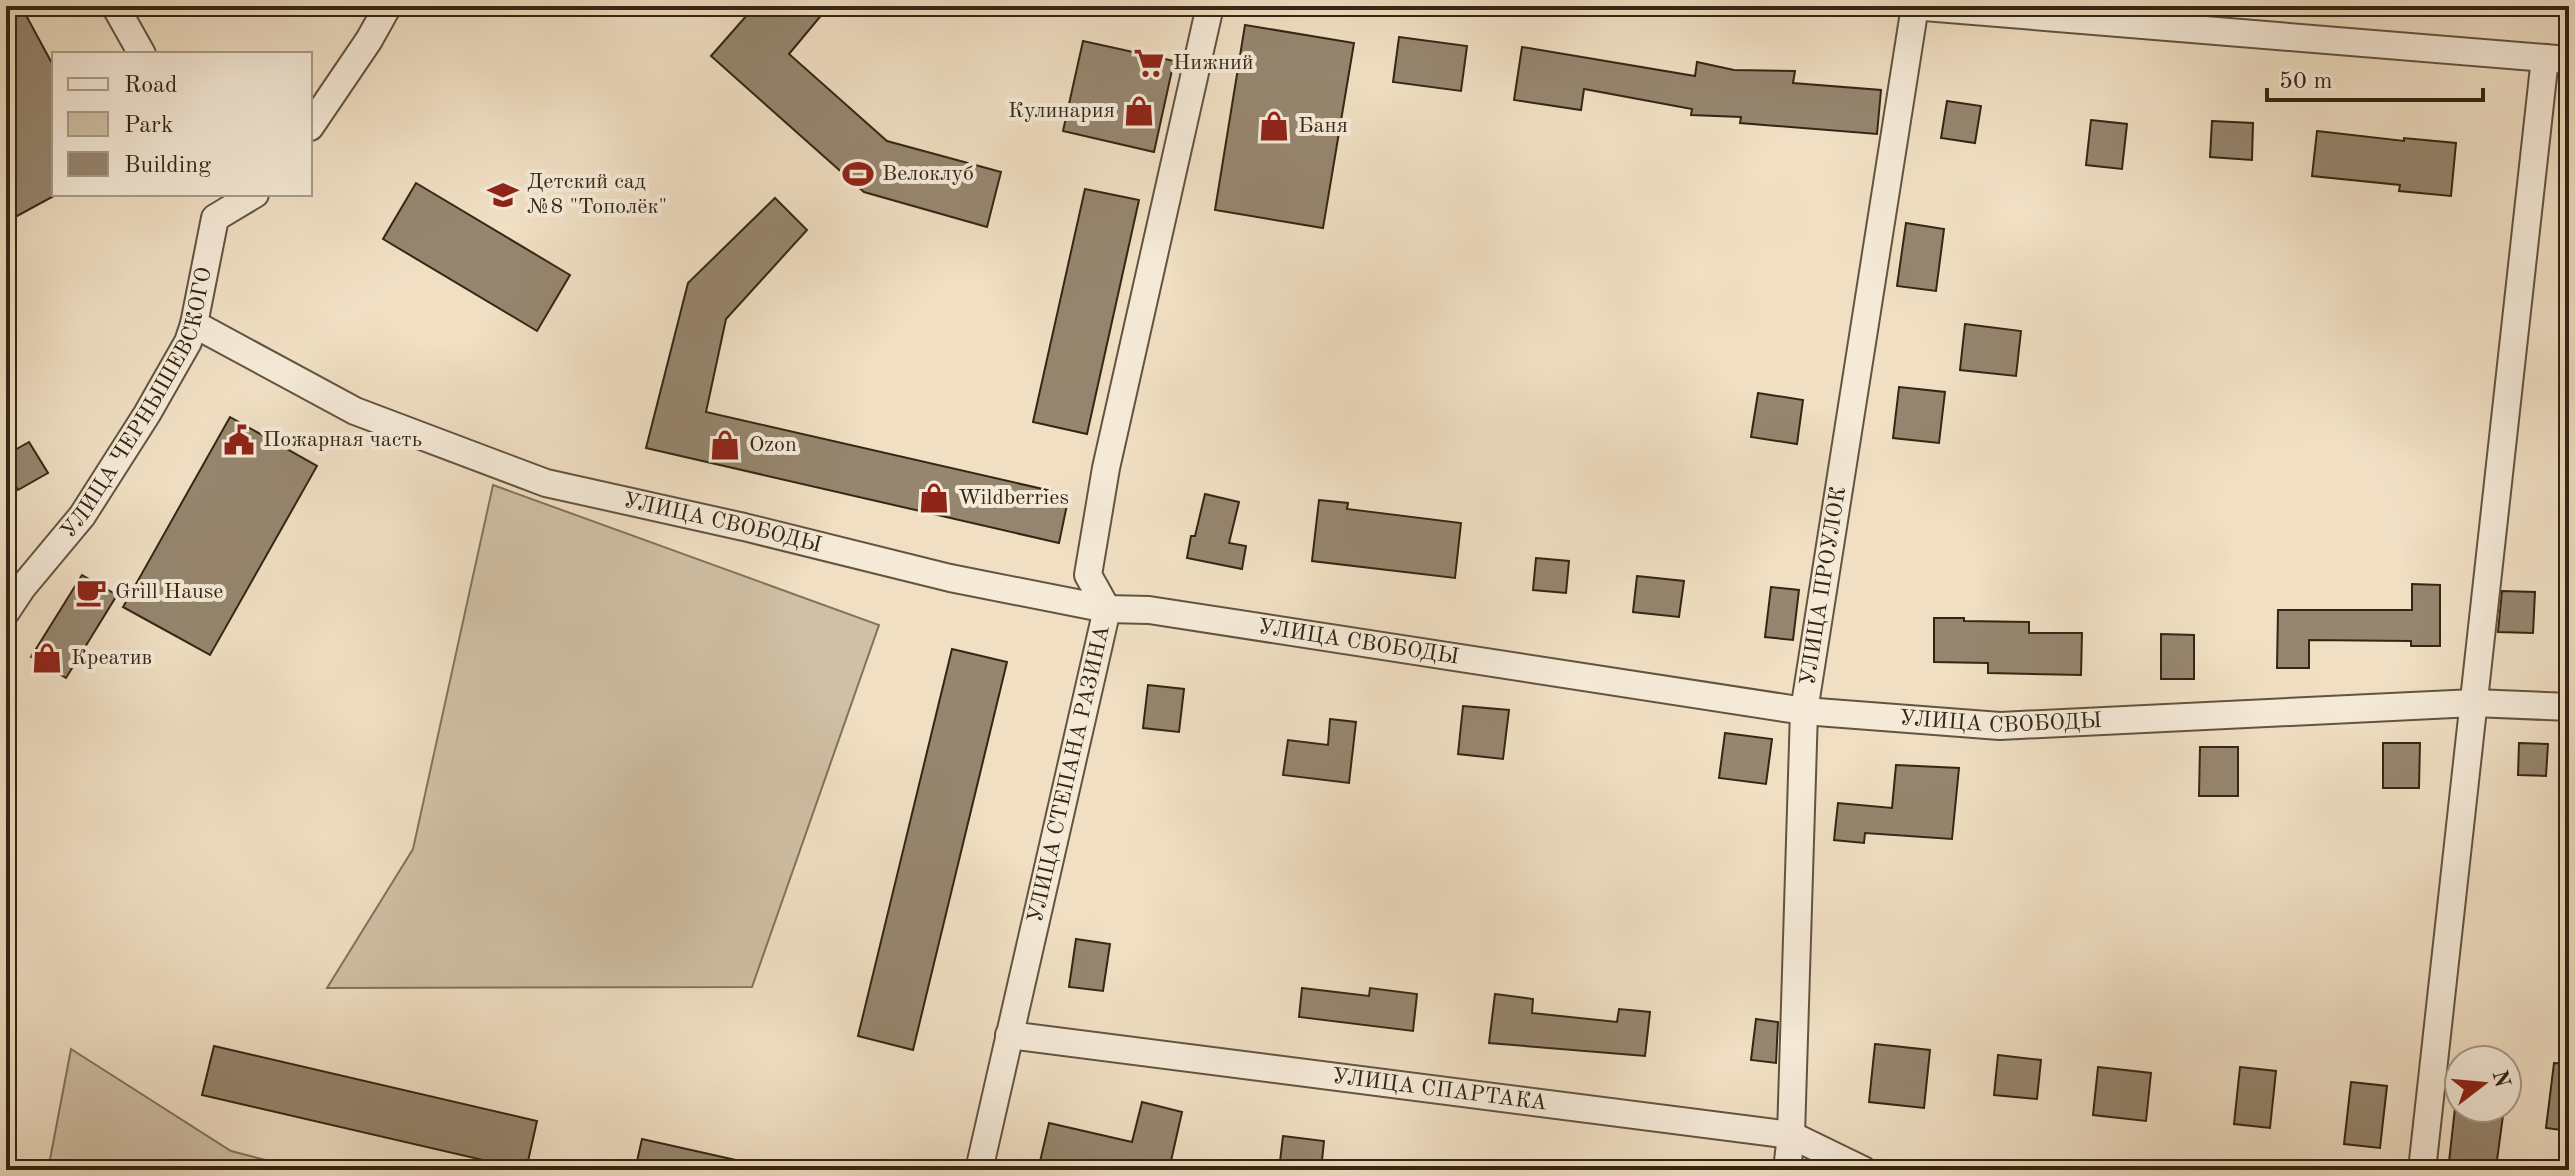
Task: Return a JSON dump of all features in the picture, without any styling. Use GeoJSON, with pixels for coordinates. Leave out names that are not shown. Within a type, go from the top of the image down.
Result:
{"type":"FeatureCollection","features":[{"type":"Feature","properties":{"kind":"street"},"geometry":{"type":"LineString","coordinates":[[115,6],[141,52]]}},
{"type":"Feature","properties":{"kind":"street"},"geometry":{"type":"LineString","coordinates":[[312,124],[369,40],[388,6]]}},
{"type":"Feature","properties":{"kind":"street","name":"УЛИЦА СТЕПАНА РАЗИНА"},"geometry":{"type":"LineString","coordinates":[[979,1170],[1107,609],[1088,575],[1101,498],[1210,6]]}},
{"type":"Feature","properties":{"kind":"street"},"geometry":{"type":"LineString","coordinates":[[1914,6],[2557,59],[2474,703],[2422,1170]]}},
{"type":"Feature","properties":{"kind":"street","name":"УЛИЦА ПРОУЛОК"},"geometry":{"type":"LineString","coordinates":[[1787,1170],[1791,1135],[1804,711],[1914,6]]}},
{"type":"Feature","properties":{"kind":"street","name":"УЛИЦА ЧЕРНЫШЕВСКОГО"},"geometry":{"type":"LineString","coordinates":[[6,612],[82,516],[147,414],[188,342],[194,324],[212,206],[248,196]]}},
{"type":"Feature","properties":{"kind":"street","name":"УЛИЦА СВОБОДЫ"},"geometry":{"type":"LineString","coordinates":[[194,324],[355,411],[546,483],[744,527],[950,578],[1107,609],[1149,610],[1804,711],[2000,726],[2474,703],[2569,707]]}},
{"type":"Feature","properties":{"kind":"street","name":"УЛИЦА СПАРТАКА"},"geometry":{"type":"LineString","coordinates":[[1009,1035],[1791,1135],[1863,1170]]}},
{"type":"Feature","properties":{"kind":"green space"},"geometry":{"type":"Polygon","coordinates":[[[493,485],[879,625],[752,987],[327,988],[413,849],[493,485]]]}},
{"type":"Feature","properties":{"kind":"green space"},"geometry":{"type":"Polygon","coordinates":[[[71,1049],[231,1151],[304,1170],[48,1170],[71,1049]]]}},
{"type":"Feature","properties":{"kind":"building"},"geometry":{"type":"Polygon","coordinates":[[[6,6],[21,6],[52,63],[54,196],[6,222],[6,6]]]}},
{"type":"Feature","properties":{"kind":"building"},"geometry":{"type":"Polygon","coordinates":[[[755,6],[829,6],[789,54],[887,141],[1001,172],[987,227],[864,192],[711,56],[755,6]]]}},
{"type":"Feature","properties":{"kind":"building"},"geometry":{"type":"Polygon","coordinates":[[[1245,25],[1354,43],[1323,228],[1215,210],[1245,25]]]}},
{"type":"Feature","properties":{"kind":"building"},"geometry":{"type":"Polygon","coordinates":[[[1399,37],[1467,46],[1461,91],[1393,82],[1399,37]]]}},
{"type":"Feature","properties":{"kind":"building"},"geometry":{"type":"Polygon","coordinates":[[[1083,41],[1174,61],[1154,152],[1063,131],[1083,41]]]}},
{"type":"Feature","properties":{"kind":"building"},"geometry":{"type":"Polygon","coordinates":[[[1522,47],[1695,76],[1697,62],[1734,70],[1795,71],[1793,83],[1881,90],[1877,134],[1740,123],[1741,117],[1691,115],[1692,109],[1584,89],[1581,110],[1514,100],[1522,47]]]}},
{"type":"Feature","properties":{"kind":"building"},"geometry":{"type":"Polygon","coordinates":[[[1947,101],[1981,106],[1975,143],[1941,138],[1947,101]]]}},
{"type":"Feature","properties":{"kind":"building"},"geometry":{"type":"Polygon","coordinates":[[[2091,120],[2127,124],[2122,169],[2086,165],[2091,120]]]}},
{"type":"Feature","properties":{"kind":"building"},"geometry":{"type":"Polygon","coordinates":[[[2212,121],[2253,123],[2252,160],[2210,157],[2212,121]]]}},
{"type":"Feature","properties":{"kind":"building"},"geometry":{"type":"Polygon","coordinates":[[[2317,131],[2404,141],[2404,138],[2456,143],[2451,196],[2399,191],[2400,185],[2312,176],[2317,131]]]}},
{"type":"Feature","properties":{"kind":"building"},"geometry":{"type":"Polygon","coordinates":[[[416,183],[570,275],[537,331],[383,239],[416,183]]]}},
{"type":"Feature","properties":{"kind":"building"},"geometry":{"type":"Polygon","coordinates":[[[1085,189],[1139,200],[1087,434],[1033,422],[1085,189]]]}},
{"type":"Feature","properties":{"kind":"building"},"geometry":{"type":"Polygon","coordinates":[[[775,198],[807,230],[726,319],[706,412],[1069,495],[1059,543],[646,448],[688,283],[775,198]]]}},
{"type":"Feature","properties":{"kind":"building"},"geometry":{"type":"Polygon","coordinates":[[[1906,223],[1944,229],[1936,291],[1897,286],[1906,223]]]}},
{"type":"Feature","properties":{"kind":"building"},"geometry":{"type":"Polygon","coordinates":[[[1965,324],[2021,331],[2016,376],[1960,370],[1965,324]]]}},
{"type":"Feature","properties":{"kind":"building"},"geometry":{"type":"Polygon","coordinates":[[[1899,387],[1945,392],[1939,443],[1893,438],[1899,387]]]}},
{"type":"Feature","properties":{"kind":"building"},"geometry":{"type":"Polygon","coordinates":[[[1758,393],[1803,400],[1797,444],[1751,437],[1758,393]]]}},
{"type":"Feature","properties":{"kind":"building"},"geometry":{"type":"Polygon","coordinates":[[[230,417],[317,466],[210,655],[123,607],[230,417]]]}},
{"type":"Feature","properties":{"kind":"building"},"geometry":{"type":"Polygon","coordinates":[[[29,442],[48,473],[18,490],[6,470],[6,455],[29,442]]]}},
{"type":"Feature","properties":{"kind":"building"},"geometry":{"type":"Polygon","coordinates":[[[1205,494],[1239,502],[1229,543],[1246,546],[1242,569],[1187,558],[1205,494]]]}},
{"type":"Feature","properties":{"kind":"building"},"geometry":{"type":"Polygon","coordinates":[[[1319,500],[1348,503],[1347,509],[1461,523],[1455,578],[1312,561],[1319,500]]]}},
{"type":"Feature","properties":{"kind":"building"},"geometry":{"type":"Polygon","coordinates":[[[1536,558],[1569,561],[1566,593],[1533,590],[1536,558]]]}},
{"type":"Feature","properties":{"kind":"building"},"geometry":{"type":"Polygon","coordinates":[[[82,575],[117,595],[66,678],[31,657],[82,575]]]}},
{"type":"Feature","properties":{"kind":"building"},"geometry":{"type":"Polygon","coordinates":[[[1637,576],[1684,581],[1679,617],[1633,612],[1637,576]]]}},
{"type":"Feature","properties":{"kind":"building"},"geometry":{"type":"Polygon","coordinates":[[[2412,584],[2440,585],[2440,646],[2411,646],[2411,641],[2309,640],[2309,668],[2277,668],[2278,610],[2412,610],[2412,584]]]}},
{"type":"Feature","properties":{"kind":"building"},"geometry":{"type":"Polygon","coordinates":[[[1771,587],[1799,590],[1793,640],[1765,637],[1771,587]]]}},
{"type":"Feature","properties":{"kind":"building"},"geometry":{"type":"Polygon","coordinates":[[[2502,591],[2535,592],[2533,633],[2498,632],[2502,591]]]}},
{"type":"Feature","properties":{"kind":"building"},"geometry":{"type":"Polygon","coordinates":[[[1934,618],[2029,622],[2029,633],[2082,633],[2081,675],[1988,673],[1988,663],[1934,662],[1934,618]]]}},
{"type":"Feature","properties":{"kind":"building"},"geometry":{"type":"Polygon","coordinates":[[[2161,634],[2194,635],[2194,679],[2161,679],[2161,634]]]}},
{"type":"Feature","properties":{"kind":"building"},"geometry":{"type":"Polygon","coordinates":[[[952,649],[1007,662],[913,1050],[858,1036],[952,649]]]}},
{"type":"Feature","properties":{"kind":"building"},"geometry":{"type":"Polygon","coordinates":[[[1148,685],[1184,689],[1179,732],[1143,728],[1148,685]]]}},
{"type":"Feature","properties":{"kind":"building"},"geometry":{"type":"Polygon","coordinates":[[[1463,706],[1509,710],[1503,759],[1458,754],[1463,706]]]}},
{"type":"Feature","properties":{"kind":"building"},"geometry":{"type":"Polygon","coordinates":[[[1330,719],[1356,722],[1349,783],[1283,775],[1288,740],[1328,745],[1330,719]]]}},
{"type":"Feature","properties":{"kind":"building"},"geometry":{"type":"Polygon","coordinates":[[[1725,733],[1772,739],[1766,784],[1719,778],[1725,733]]]}},
{"type":"Feature","properties":{"kind":"building"},"geometry":{"type":"Polygon","coordinates":[[[2383,743],[2420,743],[2419,788],[2383,788],[2383,743]]]}},
{"type":"Feature","properties":{"kind":"building"},"geometry":{"type":"Polygon","coordinates":[[[2519,743],[2548,744],[2546,776],[2518,775],[2519,743]]]}},
{"type":"Feature","properties":{"kind":"building"},"geometry":{"type":"Polygon","coordinates":[[[2200,747],[2238,747],[2238,796],[2199,796],[2200,747]]]}},
{"type":"Feature","properties":{"kind":"building"},"geometry":{"type":"Polygon","coordinates":[[[1896,765],[1959,768],[1952,839],[1865,833],[1864,843],[1834,840],[1838,803],[1892,808],[1896,765]]]}},
{"type":"Feature","properties":{"kind":"building"},"geometry":{"type":"Polygon","coordinates":[[[1076,939],[1110,944],[1103,991],[1069,987],[1076,939]]]}},
{"type":"Feature","properties":{"kind":"building"},"geometry":{"type":"Polygon","coordinates":[[[1302,988],[1369,996],[1370,988],[1417,994],[1413,1031],[1299,1017],[1302,988]]]}},
{"type":"Feature","properties":{"kind":"building"},"geometry":{"type":"Polygon","coordinates":[[[1495,994],[1533,999],[1532,1013],[1617,1022],[1619,1009],[1650,1012],[1645,1056],[1489,1043],[1495,994]]]}},
{"type":"Feature","properties":{"kind":"building"},"geometry":{"type":"Polygon","coordinates":[[[1756,1019],[1778,1022],[1776,1063],[1751,1060],[1756,1019]]]}},
{"type":"Feature","properties":{"kind":"building"},"geometry":{"type":"Polygon","coordinates":[[[1875,1044],[1930,1050],[1924,1108],[1869,1102],[1875,1044]]]}},
{"type":"Feature","properties":{"kind":"building"},"geometry":{"type":"Polygon","coordinates":[[[214,1046],[537,1121],[526,1170],[202,1095],[214,1046]]]}},
{"type":"Feature","properties":{"kind":"building"},"geometry":{"type":"Polygon","coordinates":[[[1998,1055],[2041,1060],[2037,1099],[1994,1095],[1998,1055]]]}},
{"type":"Feature","properties":{"kind":"building"},"geometry":{"type":"Polygon","coordinates":[[[2554,1063],[2569,1064],[2569,1131],[2546,1128],[2554,1063]]]}},
{"type":"Feature","properties":{"kind":"building"},"geometry":{"type":"Polygon","coordinates":[[[2098,1067],[2151,1073],[2146,1121],[2093,1115],[2098,1067]]]}},
{"type":"Feature","properties":{"kind":"building"},"geometry":{"type":"Polygon","coordinates":[[[2240,1067],[2276,1071],[2270,1128],[2234,1124],[2240,1067]]]}},
{"type":"Feature","properties":{"kind":"building"},"geometry":{"type":"Polygon","coordinates":[[[2351,1082],[2387,1086],[2380,1148],[2344,1144],[2351,1082]]]}},
{"type":"Feature","properties":{"kind":"building"},"geometry":{"type":"Polygon","coordinates":[[[1142,1102],[1182,1112],[1169,1170],[1038,1170],[1049,1123],[1132,1142],[1142,1102]]]}},
{"type":"Feature","properties":{"kind":"building"},"geometry":{"type":"Polygon","coordinates":[[[2453,1124],[2502,1124],[2496,1168],[2449,1162],[2453,1124]]]}},
{"type":"Feature","properties":{"kind":"building"},"geometry":{"type":"Polygon","coordinates":[[[1283,1136],[1324,1141],[1321,1170],[1279,1170],[1283,1136]]]}},
{"type":"Feature","properties":{"kind":"building"},"geometry":{"type":"Polygon","coordinates":[[[642,1139],[736,1160],[735,1170],[635,1170],[642,1139]]]}},
{"type":"Feature","properties":{"kind":"place","name":"Нижний"},"geometry":{"type":"Point","coordinates":[1149,63]}},
{"type":"Feature","properties":{"kind":"place","name":"Кулинария"},"geometry":{"type":"Point","coordinates":[1139,111]}},
{"type":"Feature","properties":{"kind":"place","name":"Баня"},"geometry":{"type":"Point","coordinates":[1274,126]}},
{"type":"Feature","properties":{"kind":"place","name":"Велоклуб"},"geometry":{"type":"Point","coordinates":[858,174]}},
{"type":"Feature","properties":{"kind":"place","name":"Детский сад №8 \"Тополёк\""},"geometry":{"type":"Point","coordinates":[503,195]}},
{"type":"Feature","properties":{"kind":"place","name":"Пожарная часть"},"geometry":{"type":"Point","coordinates":[239,440]}},
{"type":"Feature","properties":{"kind":"place","name":"Ozon"},"geometry":{"type":"Point","coordinates":[725,445]}},
{"type":"Feature","properties":{"kind":"place","name":"Wildberries"},"geometry":{"type":"Point","coordinates":[934,498]}},
{"type":"Feature","properties":{"kind":"place","name":"Grill Hause"},"geometry":{"type":"Point","coordinates":[91,592]}},
{"type":"Feature","properties":{"kind":"place","name":"Креатив"},"geometry":{"type":"Point","coordinates":[47,658]}}]}
